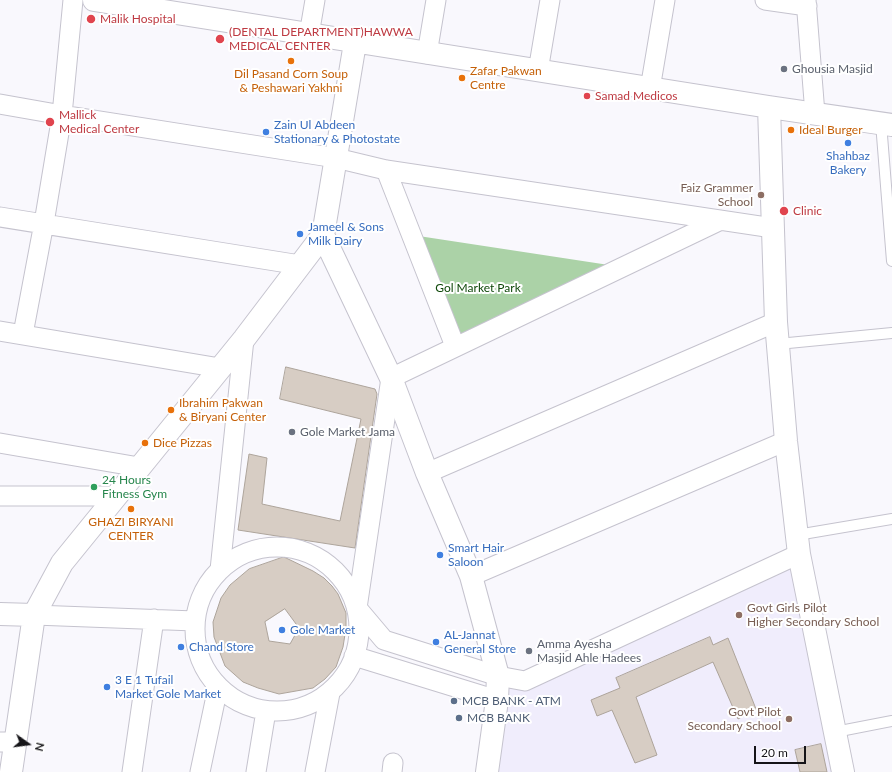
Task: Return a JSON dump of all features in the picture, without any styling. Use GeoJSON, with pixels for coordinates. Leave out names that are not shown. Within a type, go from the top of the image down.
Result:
{"type":"FeatureCollection","features":[{"type":"Feature","properties":{"kind":"street"},"geometry":{"type":"LineString","coordinates":[[23,334],[44,223],[62,115],[73,0]]}},
{"type":"Feature","properties":{"kind":"street"},"geometry":{"type":"LineString","coordinates":[[94,0],[174,6],[309,35],[650,89],[886,124]]}},
{"type":"Feature","properties":{"kind":"street"},"geometry":{"type":"LineString","coordinates":[[309,35],[315,0]]}},
{"type":"Feature","properties":{"kind":"street"},"geometry":{"type":"LineString","coordinates":[[427,54],[436,0]]}},
{"type":"Feature","properties":{"kind":"street"},"geometry":{"type":"LineString","coordinates":[[538,71],[550,0]]}},
{"type":"Feature","properties":{"kind":"street"},"geometry":{"type":"LineString","coordinates":[[650,89],[665,0]]}},
{"type":"Feature","properties":{"kind":"street"},"geometry":{"type":"LineString","coordinates":[[764,0],[806,3],[815,114]]}},
{"type":"Feature","properties":{"kind":"street"},"geometry":{"type":"LineString","coordinates":[[11,772],[8,742],[34,615],[62,564],[244,339],[323,235],[355,42]]}},
{"type":"Feature","properties":{"kind":"street"},"geometry":{"type":"LineString","coordinates":[[0,104],[336,158],[386,170],[773,228]]}},
{"type":"Feature","properties":{"kind":"street"},"geometry":{"type":"LineString","coordinates":[[769,107],[776,322],[786,441],[798,544],[843,772]]}},
{"type":"Feature","properties":{"kind":"street"},"geometry":{"type":"LineString","coordinates":[[386,170],[455,346]]}},
{"type":"Feature","properties":{"kind":"street"},"geometry":{"type":"LineString","coordinates":[[0,217],[300,265]]}},
{"type":"Feature","properties":{"kind":"street"},"geometry":{"type":"LineString","coordinates":[[391,378],[455,346],[721,220]]}},
{"type":"Feature","properties":{"kind":"street"},"geometry":{"type":"LineString","coordinates":[[323,235],[391,378],[427,473],[471,576],[498,676],[497,700],[487,772]]}},
{"type":"Feature","properties":{"kind":"street"},"geometry":{"type":"LineString","coordinates":[[427,473],[776,322]]}},
{"type":"Feature","properties":{"kind":"street"},"geometry":{"type":"LineString","coordinates":[[0,331],[220,368]]}},
{"type":"Feature","properties":{"kind":"street"},"geometry":{"type":"LineString","coordinates":[[220,570],[244,339]]}},
{"type":"Feature","properties":{"kind":"street"},"geometry":{"type":"LineString","coordinates":[[391,378],[357,608],[359,641],[349,671],[330,693],[315,703],[288,711],[266,712],[236,701],[218,687],[202,663],[195,640],[195,621],[203,594],[220,570],[250,551],[278,546],[306,552],[324,561],[345,581],[357,608],[384,640],[498,676],[525,681],[798,544]]}},
{"type":"Feature","properties":{"kind":"street"},"geometry":{"type":"LineString","coordinates":[[471,576],[786,441]]}},
{"type":"Feature","properties":{"kind":"street"},"geometry":{"type":"LineString","coordinates":[[0,443],[139,467]]}},
{"type":"Feature","properties":{"kind":"street"},"geometry":{"type":"LineString","coordinates":[[0,496],[116,496]]}},
{"type":"Feature","properties":{"kind":"street"},"geometry":{"type":"LineString","coordinates":[[0,614],[195,621]]}},
{"type":"Feature","properties":{"kind":"street"},"geometry":{"type":"LineString","coordinates":[[132,772],[154,619]]}},
{"type":"Feature","properties":{"kind":"street"},"geometry":{"type":"LineString","coordinates":[[354,656],[497,700]]}},
{"type":"Feature","properties":{"kind":"street"},"geometry":{"type":"LineString","coordinates":[[200,772],[218,687]]}},
{"type":"Feature","properties":{"kind":"street"},"geometry":{"type":"LineString","coordinates":[[315,772],[330,693]]}},
{"type":"Feature","properties":{"kind":"street"},"geometry":{"type":"LineString","coordinates":[[256,772],[266,712]]}},
{"type":"Feature","properties":{"kind":"lane"},"geometry":{"type":"LineString","coordinates":[[886,124],[892,261]]}},
{"type":"Feature","properties":{"kind":"lane"},"geometry":{"type":"LineString","coordinates":[[778,344],[892,333]]}},
{"type":"Feature","properties":{"kind":"lane"},"geometry":{"type":"LineString","coordinates":[[798,544],[892,519]]}},
{"type":"Feature","properties":{"kind":"lane"},"geometry":{"type":"LineString","coordinates":[[835,732],[892,721]]}},
{"type":"Feature","properties":{"kind":"shaded area","name":"Govt Girls Pilot Higher Secondary School"},"geometry":{"type":"Polygon","coordinates":[[[799,554],[843,772],[487,772],[498,676],[525,681],[799,554]]]}},
{"type":"Feature","properties":{"kind":"green space","name":"Gol Market Park"},"geometry":{"type":"Polygon","coordinates":[[[412,235],[622,267],[455,346],[412,235]]]}},
{"type":"Feature","properties":{"kind":"building"},"geometry":{"type":"Polygon","coordinates":[[[286,367],[375,389],[377,394],[355,548],[238,530],[249,454],[267,458],[262,504],[340,521],[361,419],[280,399],[286,367]]]}},
{"type":"Feature","properties":{"kind":"building"},"geometry":{"type":"Polygon","coordinates":[[[284,557],[324,578],[338,594],[346,613],[346,628],[343,647],[336,667],[325,679],[313,688],[279,694],[243,682],[225,666],[214,637],[213,622],[221,598],[230,585],[249,569],[284,557]],[[285,609],[265,622],[269,641],[290,644],[299,628],[285,609]]]}},
{"type":"Feature","properties":{"kind":"building"},"geometry":{"type":"Polygon","coordinates":[[[710,637],[713,645],[728,638],[756,709],[738,719],[713,662],[636,697],[657,755],[635,763],[612,710],[597,716],[591,700],[620,688],[616,678],[710,637]]]}},
{"type":"Feature","properties":{"kind":"building"},"geometry":{"type":"Polygon","coordinates":[[[821,744],[827,772],[800,772],[795,750],[821,744]]]}},
{"type":"Feature","properties":{"kind":"place","name":"Malik Hospital"},"geometry":{"type":"Point","coordinates":[91,19]}},
{"type":"Feature","properties":{"kind":"place","name":"(DENTAL DEPARTMENT)HAWWA MEDICAL CENTER"},"geometry":{"type":"Point","coordinates":[220,39]}},
{"type":"Feature","properties":{"kind":"place","name":"Dil Pasand Corn Soup & Peshawari Yakhni"},"geometry":{"type":"Point","coordinates":[291,61]}},
{"type":"Feature","properties":{"kind":"place","name":"Ghousia Masjid"},"geometry":{"type":"Point","coordinates":[784,69]}},
{"type":"Feature","properties":{"kind":"place","name":"Zafar Pakwan Centre"},"geometry":{"type":"Point","coordinates":[462,78]}},
{"type":"Feature","properties":{"kind":"place","name":"Samad Medicos"},"geometry":{"type":"Point","coordinates":[587,96]}},
{"type":"Feature","properties":{"kind":"place","name":"Mallick Medical Center"},"geometry":{"type":"Point","coordinates":[50,122]}},
{"type":"Feature","properties":{"kind":"place","name":"Ideal Burger"},"geometry":{"type":"Point","coordinates":[791,130]}},
{"type":"Feature","properties":{"kind":"place","name":"Zain Ul Abdeen Stationary & Photostate"},"geometry":{"type":"Point","coordinates":[266,132]}},
{"type":"Feature","properties":{"kind":"place","name":"Shahbaz Bakery"},"geometry":{"type":"Point","coordinates":[848,143]}},
{"type":"Feature","properties":{"kind":"place","name":"Faiz Grammer School"},"geometry":{"type":"Point","coordinates":[761,195]}},
{"type":"Feature","properties":{"kind":"place","name":"Clinic"},"geometry":{"type":"Point","coordinates":[784,211]}},
{"type":"Feature","properties":{"kind":"place","name":"Jameel & Sons Milk Dairy"},"geometry":{"type":"Point","coordinates":[300,234]}},
{"type":"Feature","properties":{"kind":"place","name":"Ibrahim Pakwan & Biryani Center"},"geometry":{"type":"Point","coordinates":[171,410]}},
{"type":"Feature","properties":{"kind":"place","name":"Gole Market Jama"},"geometry":{"type":"Point","coordinates":[292,432]}},
{"type":"Feature","properties":{"kind":"place","name":"Dice Pizzas"},"geometry":{"type":"Point","coordinates":[145,443]}},
{"type":"Feature","properties":{"kind":"place","name":"24 Hours Fitness Gym"},"geometry":{"type":"Point","coordinates":[94,487]}},
{"type":"Feature","properties":{"kind":"place","name":"GHAZI BIRYANI CENTER"},"geometry":{"type":"Point","coordinates":[131,509]}},
{"type":"Feature","properties":{"kind":"place","name":"Smart Hair Saloon"},"geometry":{"type":"Point","coordinates":[440,555]}},
{"type":"Feature","properties":{"kind":"place","name":"Govt Girls Pilot Higher Secondary School"},"geometry":{"type":"Point","coordinates":[739,615]}},
{"type":"Feature","properties":{"kind":"place","name":"Gole Market"},"geometry":{"type":"Point","coordinates":[282,630]}},
{"type":"Feature","properties":{"kind":"place","name":"AL-Jannat General Store"},"geometry":{"type":"Point","coordinates":[436,642]}},
{"type":"Feature","properties":{"kind":"place","name":"Chand Store"},"geometry":{"type":"Point","coordinates":[181,647]}},
{"type":"Feature","properties":{"kind":"place","name":"Amma Ayesha Masjid Ahle Hadees"},"geometry":{"type":"Point","coordinates":[529,651]}},
{"type":"Feature","properties":{"kind":"place","name":"3 E 1 Tufail Market Gole Market"},"geometry":{"type":"Point","coordinates":[107,687]}},
{"type":"Feature","properties":{"kind":"place","name":"MCB BANK - ATM"},"geometry":{"type":"Point","coordinates":[454,701]}},
{"type":"Feature","properties":{"kind":"place","name":"MCB BANK"},"geometry":{"type":"Point","coordinates":[459,718]}},
{"type":"Feature","properties":{"kind":"place","name":"Govt Pilot Secondary School"},"geometry":{"type":"Point","coordinates":[789,719]}}]}
